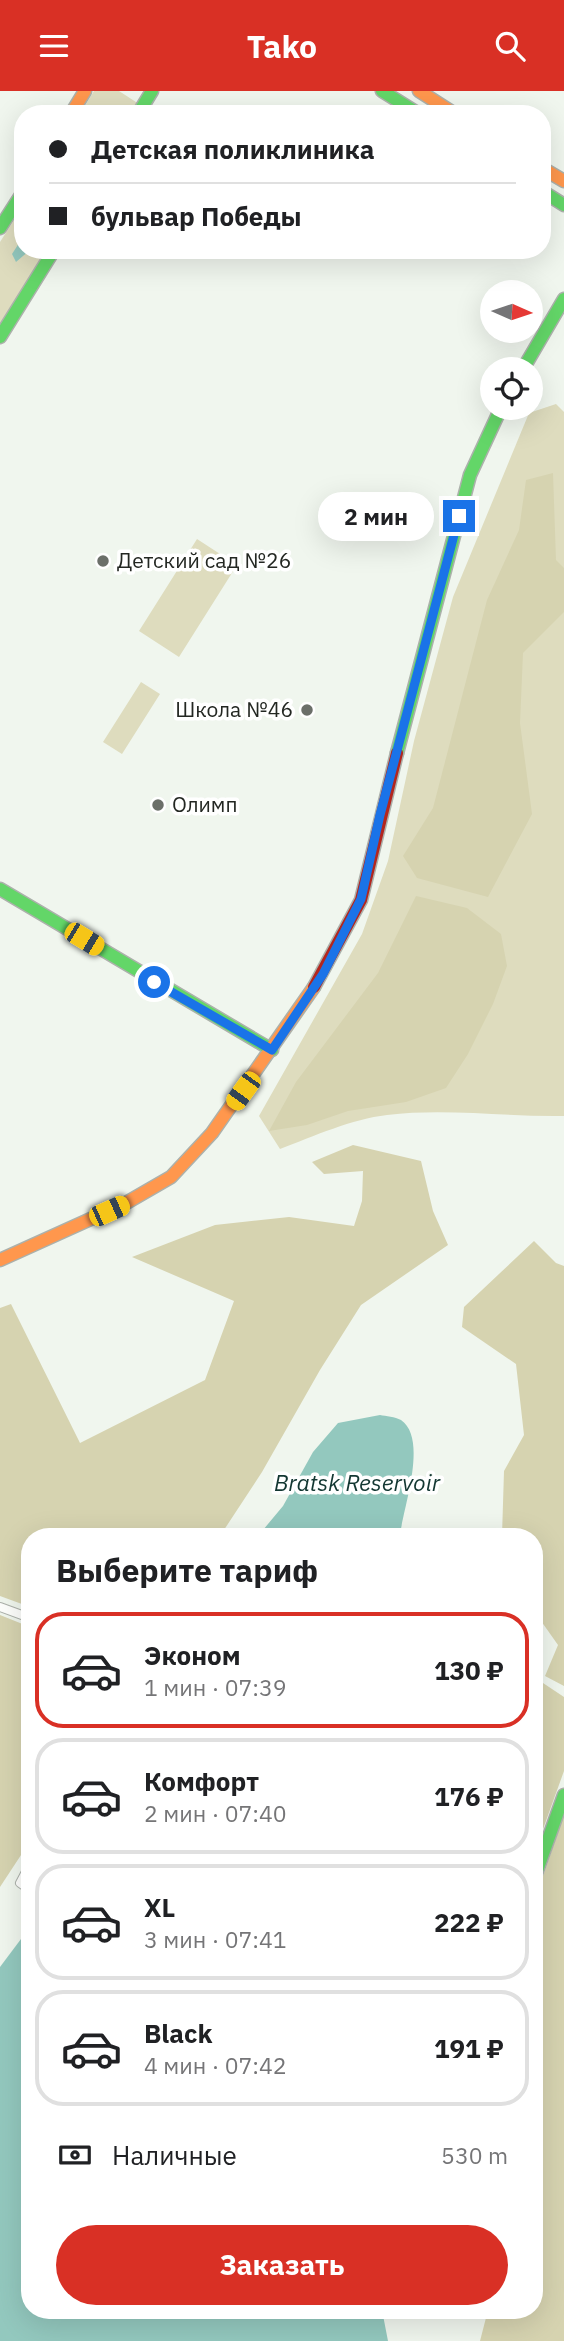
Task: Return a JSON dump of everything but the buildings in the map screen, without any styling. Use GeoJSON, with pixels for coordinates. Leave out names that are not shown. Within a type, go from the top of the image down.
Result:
{"type":"FeatureCollection","features":[{"type":"Feature","properties":{"kind":"street"},"geometry":{"type":"LineString","coordinates":[[382,91],[405,105]]}},
{"type":"Feature","properties":{"kind":"street"},"geometry":{"type":"LineString","coordinates":[[419,91],[441,105]]}},
{"type":"Feature","properties":{"kind":"street"},"geometry":{"type":"LineString","coordinates":[[0,228],[14,205]]}},
{"type":"Feature","properties":{"kind":"street"},"geometry":{"type":"LineString","coordinates":[[0,337],[48,259]]}},
{"type":"Feature","properties":{"kind":"street"},"geometry":{"type":"LineString","coordinates":[[530,357],[564,299]]}},
{"type":"Feature","properties":{"kind":"street"},"geometry":{"type":"LineString","coordinates":[[0,1260],[126,1203],[171,1177],[212,1133],[323,974],[361,899],[380,815],[470,475],[495,420]]}},
{"type":"Feature","properties":{"kind":"street"},"geometry":{"type":"LineString","coordinates":[[0,889],[272,1050]]}},
{"type":"Feature","properties":{"kind":"street"},"geometry":{"type":"LineString","coordinates":[[0,1607],[21,1615]]}},
{"type":"Feature","properties":{"kind":"street"},"geometry":{"type":"LineString","coordinates":[[543,1854],[564,1795]]}},
{"type":"Feature","properties":{"kind":"shaded area"},"geometry":{"type":"Polygon","coordinates":[[[94,91],[119,91],[139,104],[138,105],[85,105],[94,91]]]}},
{"type":"Feature","properties":{"kind":"shaded area"},"geometry":{"type":"Polygon","coordinates":[[[14,220],[14,259],[42,259],[0,327],[0,242],[14,220]]]}},
{"type":"Feature","properties":{"kind":"shaded area"},"geometry":{"type":"Polygon","coordinates":[[[556,404],[564,412],[564,1116],[431,1112],[387,1115],[347,1124],[280,1149],[259,1116],[362,934],[388,861],[414,741],[453,597],[526,420],[543,420],[543,408],[556,404]]]}},
{"type":"Feature","properties":{"kind":"shaded area"},"geometry":{"type":"Polygon","coordinates":[[[553,473],[556,560],[564,568],[564,612],[523,653],[520,723],[532,814],[488,897],[417,878],[403,856],[433,808],[487,600],[519,530],[526,480],[553,473]]]}},
{"type":"Feature","properties":{"kind":"shaded area"},"geometry":{"type":"Polygon","coordinates":[[[197,539],[237,565],[179,657],[139,631],[197,539]]]}},
{"type":"Feature","properties":{"kind":"shaded area"},"geometry":{"type":"Polygon","coordinates":[[[141,682],[160,694],[122,754],[103,742],[141,682]]]}},
{"type":"Feature","properties":{"kind":"shaded area"},"geometry":{"type":"Polygon","coordinates":[[[416,896],[467,908],[501,934],[507,966],[493,1004],[468,1054],[446,1088],[406,1102],[348,1111],[307,1125],[269,1131],[296,1082],[378,973],[416,896]]]}},
{"type":"Feature","properties":{"kind":"shaded area"},"geometry":{"type":"Polygon","coordinates":[[[353,1145],[421,1161],[433,1211],[448,1245],[361,1305],[320,1370],[262,1472],[225,1528],[21,1528],[21,1604],[0,1596],[0,1308],[11,1304],[80,1443],[205,1380],[234,1301],[132,1257],[215,1225],[289,1217],[354,1226],[362,1201],[363,1171],[324,1174],[312,1162],[353,1145]]]}},
{"type":"Feature","properties":{"kind":"shaded area"},"geometry":{"type":"Polygon","coordinates":[[[534,1241],[556,1263],[564,1266],[564,1686],[545,1676],[558,1645],[543,1624],[543,1528],[502,1528],[504,1471],[524,1435],[516,1364],[462,1327],[464,1307],[534,1241]]]}},
{"type":"Feature","properties":{"kind":"shaded area"},"geometry":{"type":"Polygon","coordinates":[[[0,1615],[21,1623],[21,1855],[0,1887],[0,1615]]]}},
{"type":"Feature","properties":{"kind":"shaded area"},"geometry":{"type":"Polygon","coordinates":[[[543,1683],[564,1697],[564,1771],[543,1829],[543,1683]]]}},
{"type":"Feature","properties":{"kind":"shaded area"},"geometry":{"type":"Polygon","coordinates":[[[564,1815],[564,2341],[480,2341],[486,2319],[543,2319],[543,1876],[564,1815]]]}},
{"type":"Feature","properties":{"kind":"water","name":"Bratsk Reservoir"},"geometry":{"type":"Polygon","coordinates":[[[380,1415],[401,1420],[409,1429],[414,1458],[402,1528],[265,1528],[283,1506],[313,1452],[338,1423],[380,1415]]]}},
{"type":"Feature","properties":{"kind":"water"},"geometry":{"type":"Polygon","coordinates":[[[21,1939],[21,2319],[384,2319],[388,2341],[0,2341],[0,1967],[21,1939]]]}},
{"type":"Feature","properties":{"kind":"traffic: fast"},"geometry":{"type":"LineString","coordinates":[[143,105],[152,91]]}},
{"type":"Feature","properties":{"kind":"traffic: fast"},"geometry":{"type":"LineString","coordinates":[[382,91],[405,105]]}},
{"type":"Feature","properties":{"kind":"traffic: fast"},"geometry":{"type":"LineString","coordinates":[[551,197],[564,205]]}},
{"type":"Feature","properties":{"kind":"traffic: fast"},"geometry":{"type":"LineString","coordinates":[[0,228],[14,206]]}},
{"type":"Feature","properties":{"kind":"traffic: fast"},"geometry":{"type":"LineString","coordinates":[[0,337],[48,259]]}},
{"type":"Feature","properties":{"kind":"traffic: fast"},"geometry":{"type":"LineString","coordinates":[[530,357],[564,299]]}},
{"type":"Feature","properties":{"kind":"traffic: fast"},"geometry":{"type":"LineString","coordinates":[[397,753],[470,475],[495,420]]}},
{"type":"Feature","properties":{"kind":"traffic: fast"},"geometry":{"type":"LineString","coordinates":[[0,889],[272,1050]]}},
{"type":"Feature","properties":{"kind":"traffic: fast"},"geometry":{"type":"LineString","coordinates":[[543,1854],[564,1795]]}},
{"type":"Feature","properties":{"kind":"traffic: slow"},"geometry":{"type":"LineString","coordinates":[[76,105],[85,91]]}},
{"type":"Feature","properties":{"kind":"traffic: slow"},"geometry":{"type":"LineString","coordinates":[[419,91],[441,105]]}},
{"type":"Feature","properties":{"kind":"traffic: slow"},"geometry":{"type":"LineString","coordinates":[[551,173],[564,181]]}},
{"type":"Feature","properties":{"kind":"traffic: slow"},"geometry":{"type":"LineString","coordinates":[[0,1260],[126,1203],[171,1177],[212,1133],[314,987]]}},
{"type":"Feature","properties":{"kind":"traffic: jam"},"geometry":{"type":"LineString","coordinates":[[314,987],[361,900],[397,753]]}},
{"type":"Feature","properties":{"kind":"place","name":"Детский сад №26"},"geometry":{"type":"Point","coordinates":[103,561]}},
{"type":"Feature","properties":{"kind":"place","name":"Школа №46"},"geometry":{"type":"Point","coordinates":[307,710]}},
{"type":"Feature","properties":{"kind":"place","name":"Олимп"},"geometry":{"type":"Point","coordinates":[158,805]}},
{"type":"Feature","properties":{"kind":"route"},"geometry":{"type":"LineString","coordinates":[[154,982],[272,1050],[323,974],[361,899],[380,815],[459,516]]}}]}
